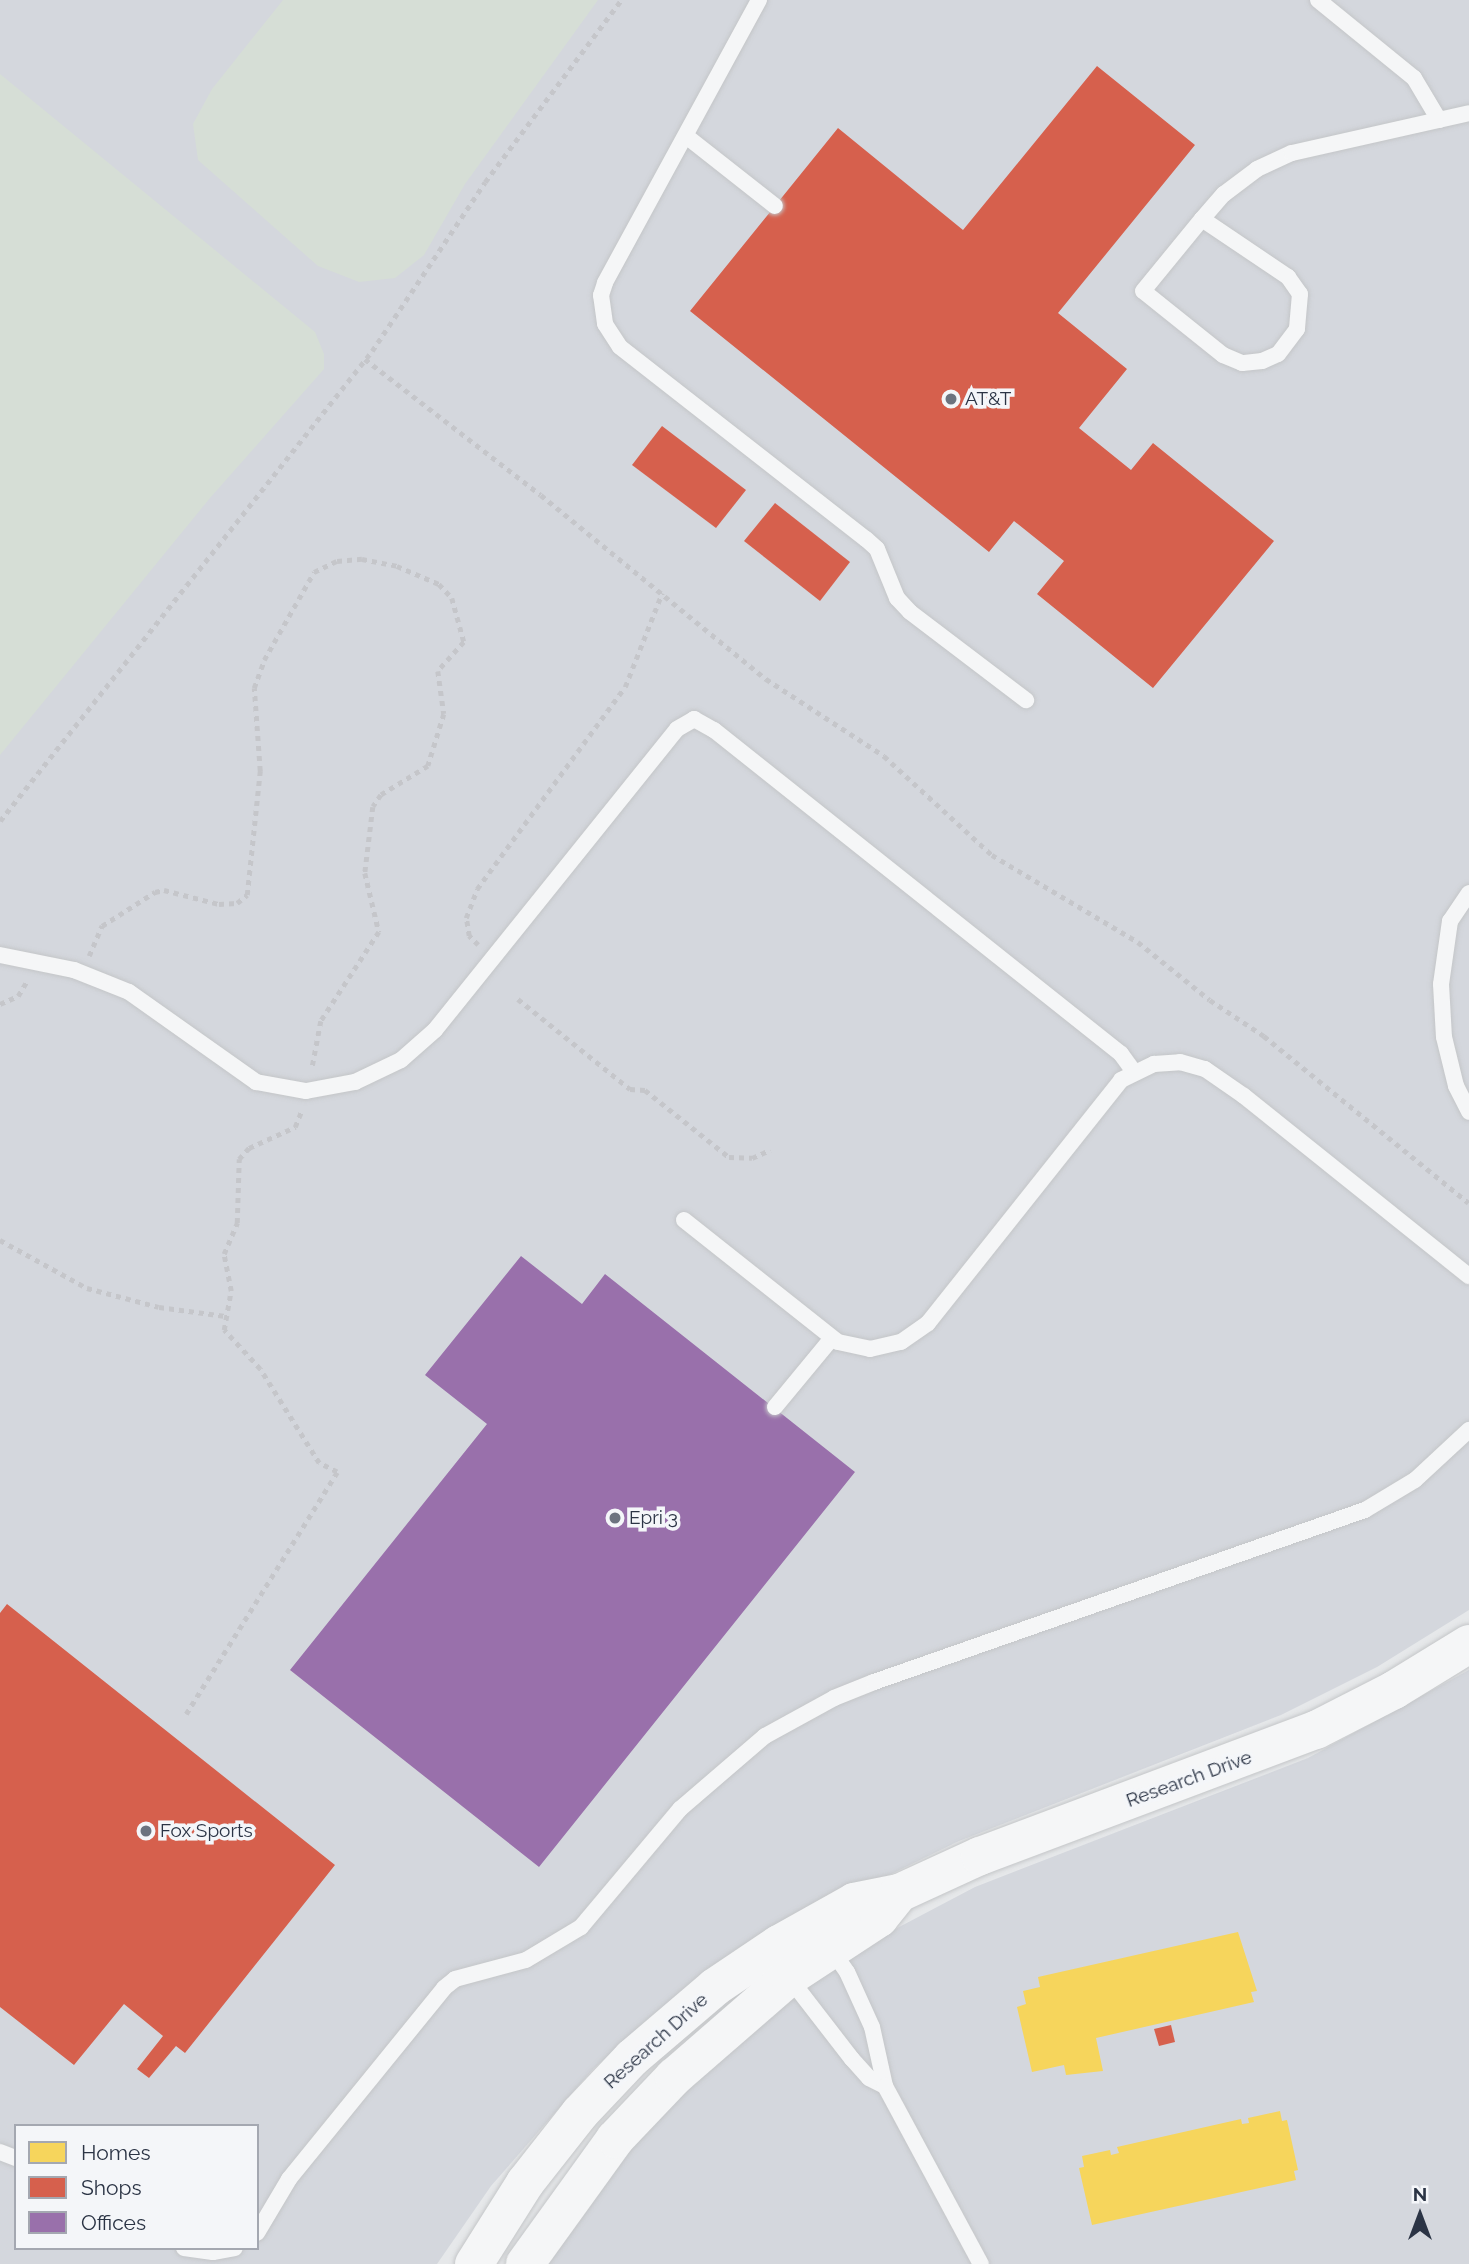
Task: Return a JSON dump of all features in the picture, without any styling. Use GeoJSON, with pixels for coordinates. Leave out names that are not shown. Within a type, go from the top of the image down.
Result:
{"type":"FeatureCollection","features":[{"type":"Feature","properties":{"kind":"street","name":"Research Drive"},"geometry":{"type":"LineString","coordinates":[[474,2264],[525,2183],[580,2113],[674,2023],[779,1964],[821,1936],[868,1897],[900,1893],[980,1856],[1316,1730],[1395,1690],[1469,1644]]}},
{"type":"Feature","properties":{"kind":"street","name":"Research Drive"},"geometry":{"type":"LineString","coordinates":[[525,2264],[615,2138],[779,1964]]}},
{"type":"Feature","properties":{"kind":"lane"},"geometry":{"type":"LineString","coordinates":[[759,0],[601,295],[611,337],[877,549],[897,598],[910,612],[1026,700]]}},
{"type":"Feature","properties":{"kind":"lane"},"geometry":{"type":"LineString","coordinates":[[1318,0],[1414,78],[1439,120]]}},
{"type":"Feature","properties":{"kind":"lane"},"geometry":{"type":"LineString","coordinates":[[1202,219],[1296,285],[1301,317],[1278,354],[1253,363],[1233,361],[1143,291],[1202,219],[1238,181],[1281,158],[1469,113]]}},
{"type":"Feature","properties":{"kind":"lane"},"geometry":{"type":"LineString","coordinates":[[686,136],[775,206]]}},
{"type":"Feature","properties":{"kind":"lane"},"geometry":{"type":"LineString","coordinates":[[0,955],[101,979],[154,1006],[244,1076],[268,1086],[306,1091],[355,1082],[401,1060],[435,1030],[677,729],[694,719],[724,738],[1122,1054],[1134,1072]]}},
{"type":"Feature","properties":{"kind":"lane"},"geometry":{"type":"LineString","coordinates":[[1469,893],[1450,920],[1441,984],[1444,1037],[1455,1086],[1469,1112]]}},
{"type":"Feature","properties":{"kind":"lane"},"geometry":{"type":"LineString","coordinates":[[684,1220],[774,1287],[832,1338],[844,1345],[870,1349],[901,1342],[923,1328],[1112,1089],[1134,1072],[1167,1061],[1205,1069],[1469,1276]]}},
{"type":"Feature","properties":{"kind":"lane"},"geometry":{"type":"LineString","coordinates":[[775,1407],[832,1338]]}},
{"type":"Feature","properties":{"kind":"lane"},"geometry":{"type":"LineString","coordinates":[[259,2230],[289,2179],[452,1980],[526,1960],[566,1938],[596,1912],[680,1809],[765,1737],[802,1714],[874,1682],[1364,1510],[1415,1480],[1469,1430]]}},
{"type":"Feature","properties":{"kind":"lane"},"geometry":{"type":"LineString","coordinates":[[821,1936],[864,2007],[885,2070],[885,2085],[981,2264]]}},
{"type":"Feature","properties":{"kind":"lane"},"geometry":{"type":"LineString","coordinates":[[779,1964],[852,2059],[869,2078],[885,2085]]}},
{"type":"Feature","properties":{"kind":"lane"},"geometry":{"type":"LineString","coordinates":[[198,2250],[224,2250]]}},
{"type":"Feature","properties":{"kind":"path"},"geometry":{"type":"LineString","coordinates":[[0,821],[365,359],[485,182],[621,0]]}},
{"type":"Feature","properties":{"kind":"path"},"geometry":{"type":"LineString","coordinates":[[365,359],[662,593],[766,679],[884,756],[992,855],[1138,942],[1228,1014],[1264,1036],[1469,1203]]}},
{"type":"Feature","properties":{"kind":"path"},"geometry":{"type":"LineString","coordinates":[[88,960],[102,926],[155,892],[164,890],[219,904],[237,903],[247,895],[260,771],[254,688],[264,660],[314,572],[337,561],[362,559],[397,566],[439,584],[452,598],[464,642],[438,671],[444,715],[428,766],[381,795],[373,807],[365,873],[379,932],[321,1021],[311,1073]]}},
{"type":"Feature","properties":{"kind":"path"},"geometry":{"type":"LineString","coordinates":[[496,957],[469,936],[468,905],[625,687],[662,593]]}},
{"type":"Feature","properties":{"kind":"path"},"geometry":{"type":"LineString","coordinates":[[0,1004],[18,996],[27,978]]}},
{"type":"Feature","properties":{"kind":"path"},"geometry":{"type":"LineString","coordinates":[[518,999],[630,1089],[645,1090],[729,1157],[744,1159],[770,1150]]}},
{"type":"Feature","properties":{"kind":"path"},"geometry":{"type":"LineString","coordinates":[[186,1714],[337,1472],[319,1463],[260,1369],[225,1335],[225,1316],[231,1292],[223,1264],[237,1223],[239,1159],[249,1149],[295,1126],[301,1108]]}},
{"type":"Feature","properties":{"kind":"path"},"geometry":{"type":"LineString","coordinates":[[0,1240],[87,1288],[159,1307],[225,1316]]}},
{"type":"Feature","properties":{"kind":"shaded area"},"geometry":{"type":"Polygon","coordinates":[[[0,0],[1469,0],[1469,1610],[1377,1667],[1281,1715],[959,1841],[850,1894],[628,2039],[594,2068],[491,2186],[437,2264],[0,2264],[0,0]]]}},
{"type":"Feature","properties":{"kind":"shaded area"},"geometry":{"type":"Polygon","coordinates":[[[283,0],[598,0],[465,184],[424,255],[395,278],[359,282],[318,266],[198,160],[193,124],[212,89],[283,0]]]}},
{"type":"Feature","properties":{"kind":"shaded area"},"geometry":{"type":"Polygon","coordinates":[[[0,74],[315,332],[324,354],[324,369],[210,498],[0,755],[0,74]]]}},
{"type":"Feature","properties":{"kind":"shaded area"},"geometry":{"type":"Polygon","coordinates":[[[1469,1670],[1469,2264],[546,2264],[574,2219],[642,2136],[697,2079],[755,2024],[848,1954],[975,1887],[1308,1758],[1469,1670]]]}},
{"type":"Feature","properties":{"kind":"building: Homes"},"geometry":{"type":"Polygon","coordinates":[[[1238,1932],[1257,1991],[1251,1992],[1254,2002],[1096,2038],[1103,2071],[1066,2075],[1064,2065],[1032,2072],[1017,2007],[1026,2004],[1023,1991],[1040,1987],[1038,1977],[1238,1932]]]}},
{"type":"Feature","properties":{"kind":"building: Homes"},"geometry":{"type":"Polygon","coordinates":[[[1280,2111],[1282,2121],[1287,2120],[1298,2170],[1294,2171],[1296,2180],[1092,2225],[1079,2168],[1084,2167],[1082,2156],[1110,2150],[1111,2155],[1119,2153],[1117,2147],[1241,2119],[1242,2124],[1249,2123],[1248,2118],[1280,2111]]]}},
{"type":"Feature","properties":{"kind":"building: Shops","name":"AT&T"},"geometry":{"type":"Polygon","coordinates":[[[1097,66],[1195,145],[1058,313],[1127,369],[1079,428],[1131,470],[1153,443],[1274,541],[1153,688],[1037,594],[1064,561],[1014,521],[989,552],[690,311],[838,128],[963,230],[1097,66]]]}},
{"type":"Feature","properties":{"kind":"building: Shops"},"geometry":{"type":"Polygon","coordinates":[[[662,426],[746,490],[716,528],[632,465],[662,426]]]}},
{"type":"Feature","properties":{"kind":"building: Shops"},"geometry":{"type":"Polygon","coordinates":[[[775,503],[850,562],[820,601],[744,541],[775,503]]]}},
{"type":"Feature","properties":{"kind":"building: Shops","name":"Fox Sports"},"geometry":{"type":"Polygon","coordinates":[[[7,1604],[335,1865],[185,2053],[176,2046],[149,2078],[137,2069],[163,2036],[124,2004],[74,2065],[0,2007],[0,1613],[7,1604]]]}},
{"type":"Feature","properties":{"kind":"building: Shops"},"geometry":{"type":"Polygon","coordinates":[[[1171,2025],[1175,2042],[1159,2046],[1154,2029],[1171,2025]]]}},
{"type":"Feature","properties":{"kind":"building: Offices","name":"Epri 3"},"geometry":{"type":"Polygon","coordinates":[[[521,1256],[582,1304],[605,1274],[855,1472],[539,1867],[290,1670],[487,1424],[425,1375],[521,1256]]]}},
{"type":"Feature","properties":{"kind":"place","name":"AT&T"},"geometry":{"type":"Point","coordinates":[951,399]}},
{"type":"Feature","properties":{"kind":"place","name":"Epri 3"},"geometry":{"type":"Point","coordinates":[615,1518]}},
{"type":"Feature","properties":{"kind":"place","name":"Fox Sports"},"geometry":{"type":"Point","coordinates":[146,1831]}}]}
